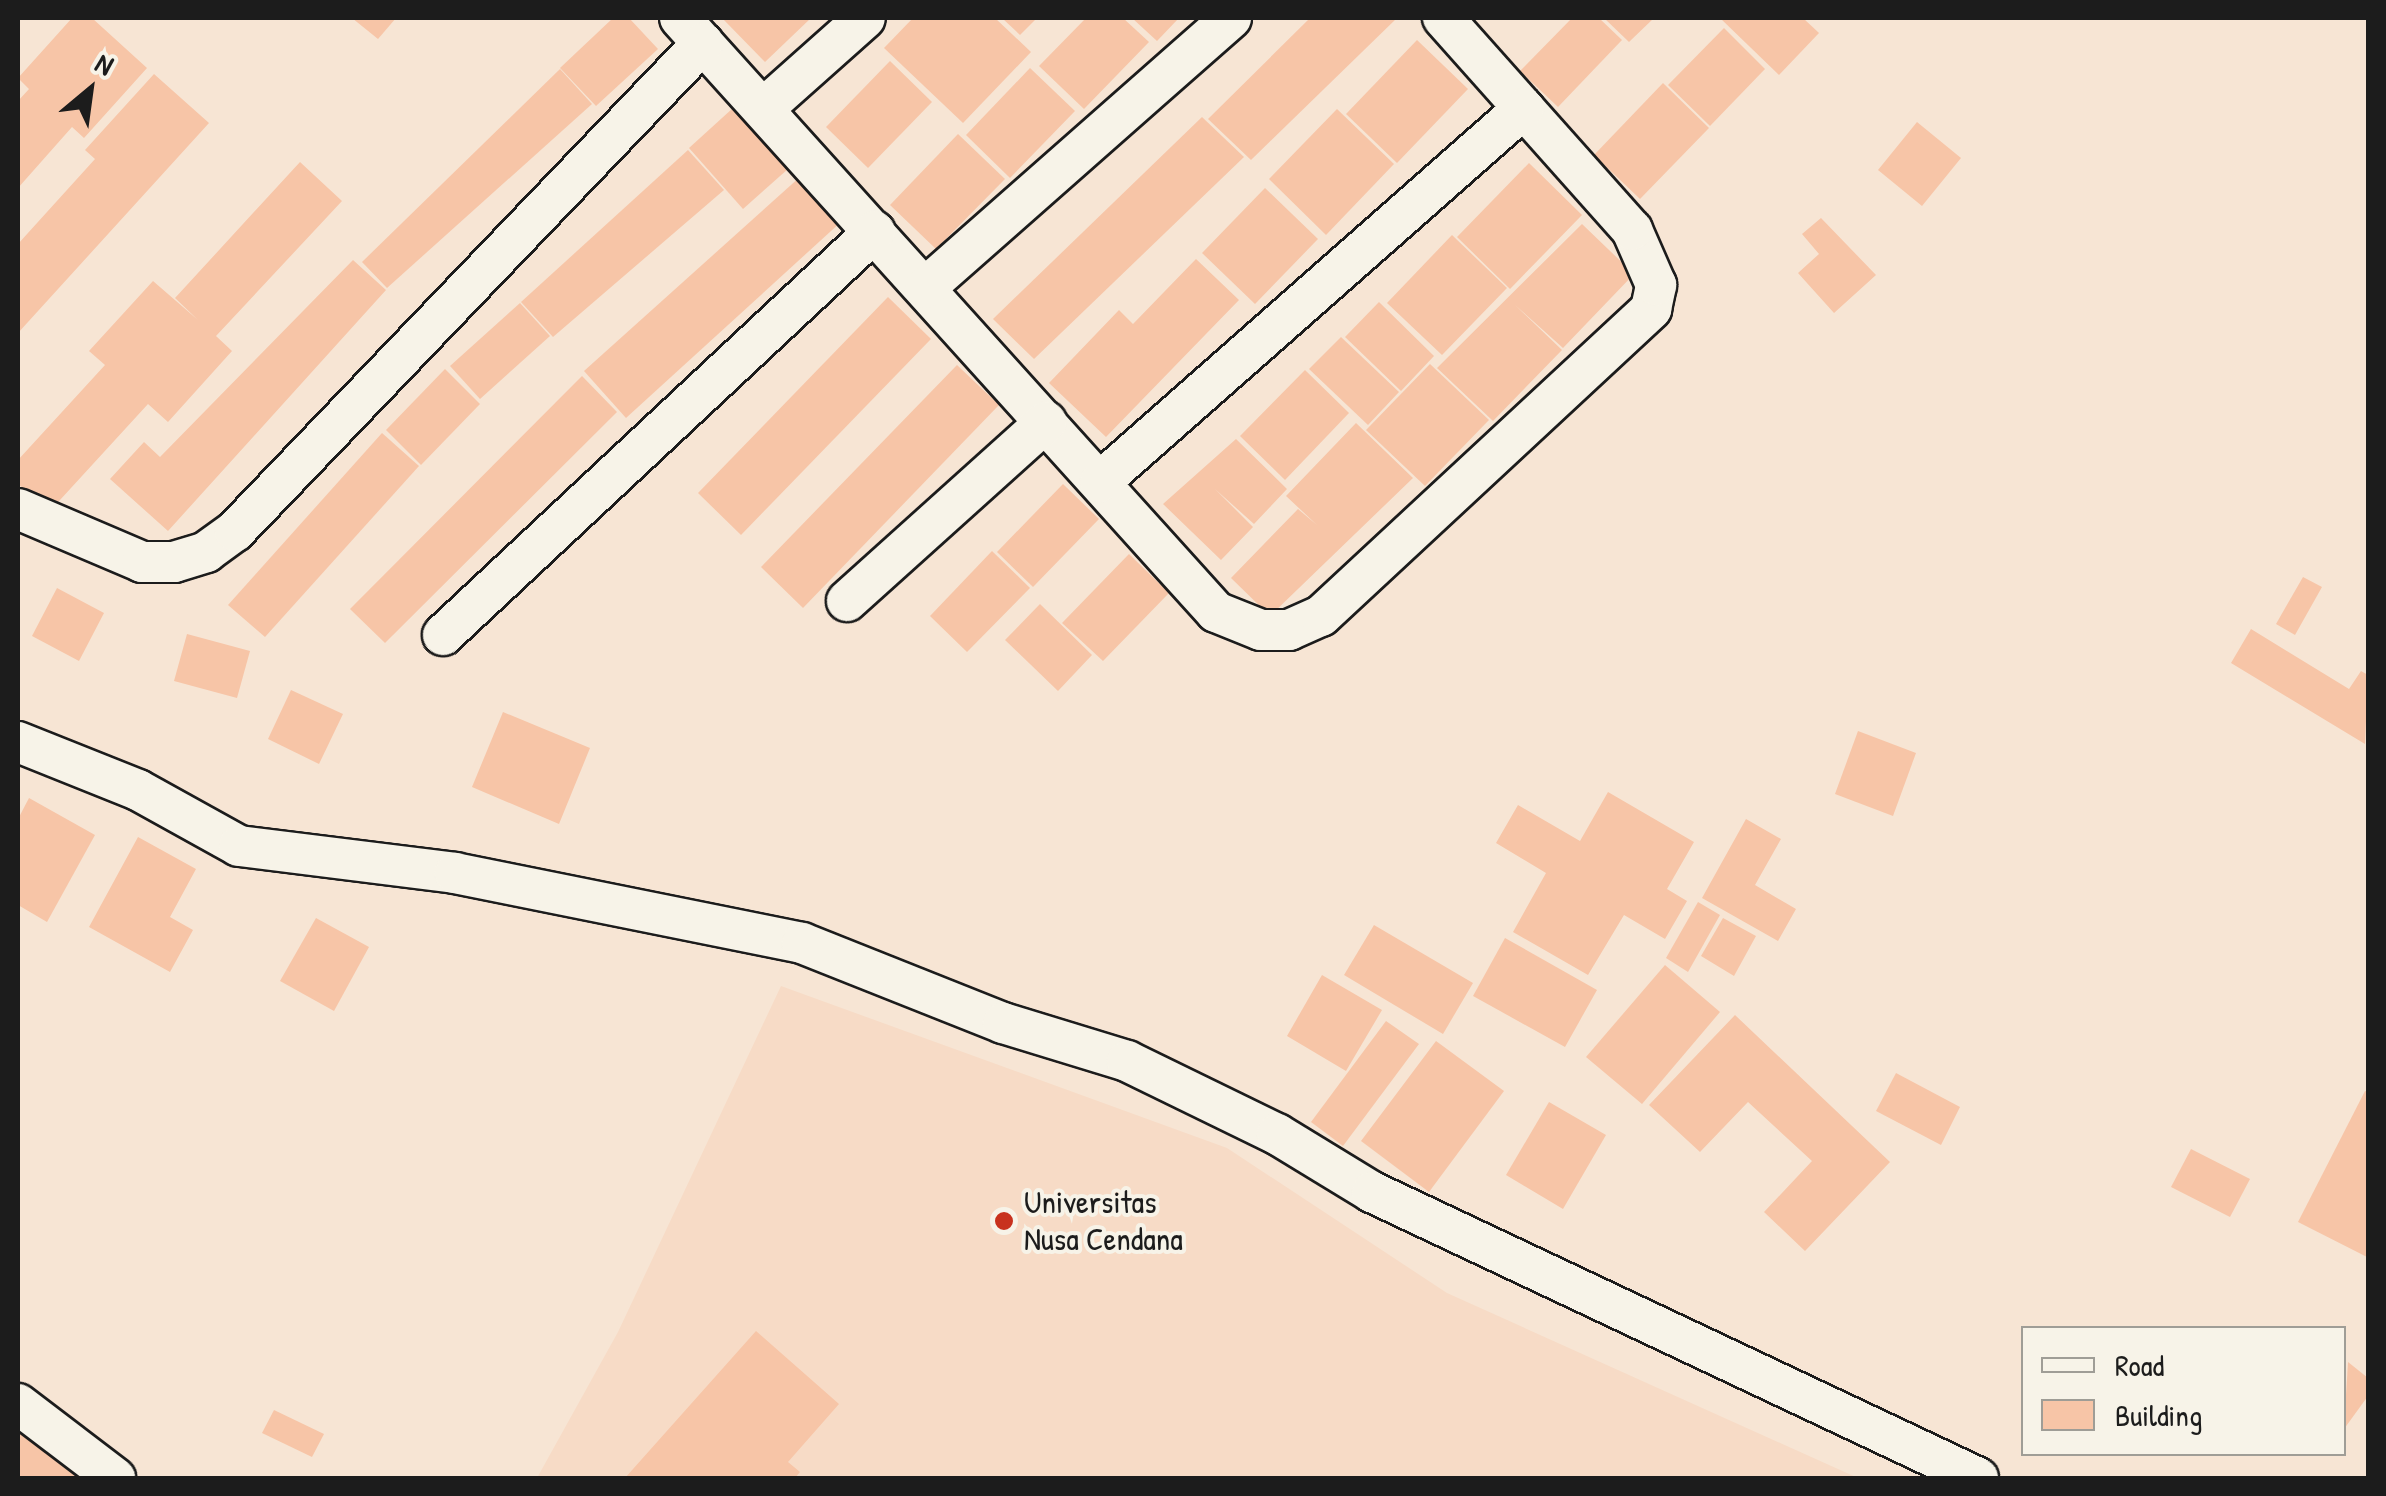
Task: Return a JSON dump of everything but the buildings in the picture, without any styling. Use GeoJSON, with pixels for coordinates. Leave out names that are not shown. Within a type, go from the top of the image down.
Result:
{"type":"FeatureCollection","features":[{"type":"Feature","properties":{"kind":"street"},"geometry":{"type":"LineString","coordinates":[[764,108],[865,18]]}},
{"type":"Feature","properties":{"kind":"street"},"geometry":{"type":"LineString","coordinates":[[924,288],[1231,18]]}},
{"type":"Feature","properties":{"kind":"street"},"geometry":{"type":"LineString","coordinates":[[18,509],[142,562],[174,562],[206,552],[235,531],[692,30],[1226,618],[1261,630],[1289,630],[1322,616],[1651,308],[1656,285],[1632,230],[1524,108],[1458,23]]}},
{"type":"Feature","properties":{"kind":"street"},"geometry":{"type":"LineString","coordinates":[[1100,482],[1524,108]]}},
{"type":"Feature","properties":{"kind":"street"},"geometry":{"type":"LineString","coordinates":[[444,636],[875,232]]}},
{"type":"Feature","properties":{"kind":"street"},"geometry":{"type":"LineString","coordinates":[[847,600],[1046,422]]}},
{"type":"Feature","properties":{"kind":"street"},"geometry":{"type":"LineString","coordinates":[[18,742],[138,790],[239,846],[455,873],[802,943],[1003,1023],[1127,1061],[1277,1134],[1372,1192],[1978,1478]]}},
{"type":"Feature","properties":{"kind":"street"},"geometry":{"type":"LineString","coordinates":[[18,1404],[115,1478]]}},
{"type":"Feature","properties":{"kind":"shaded area","name":"Universitas Nusa Cendana"},"geometry":{"type":"Polygon","coordinates":[[[781,986],[1227,1148],[1447,1293],[1858,1478],[537,1478],[618,1332],[781,986]]]}},
{"type":"Feature","properties":{"kind":"place","name":"Universitas Nusa Cendana"},"geometry":{"type":"Point","coordinates":[1004,1221]}}]}
